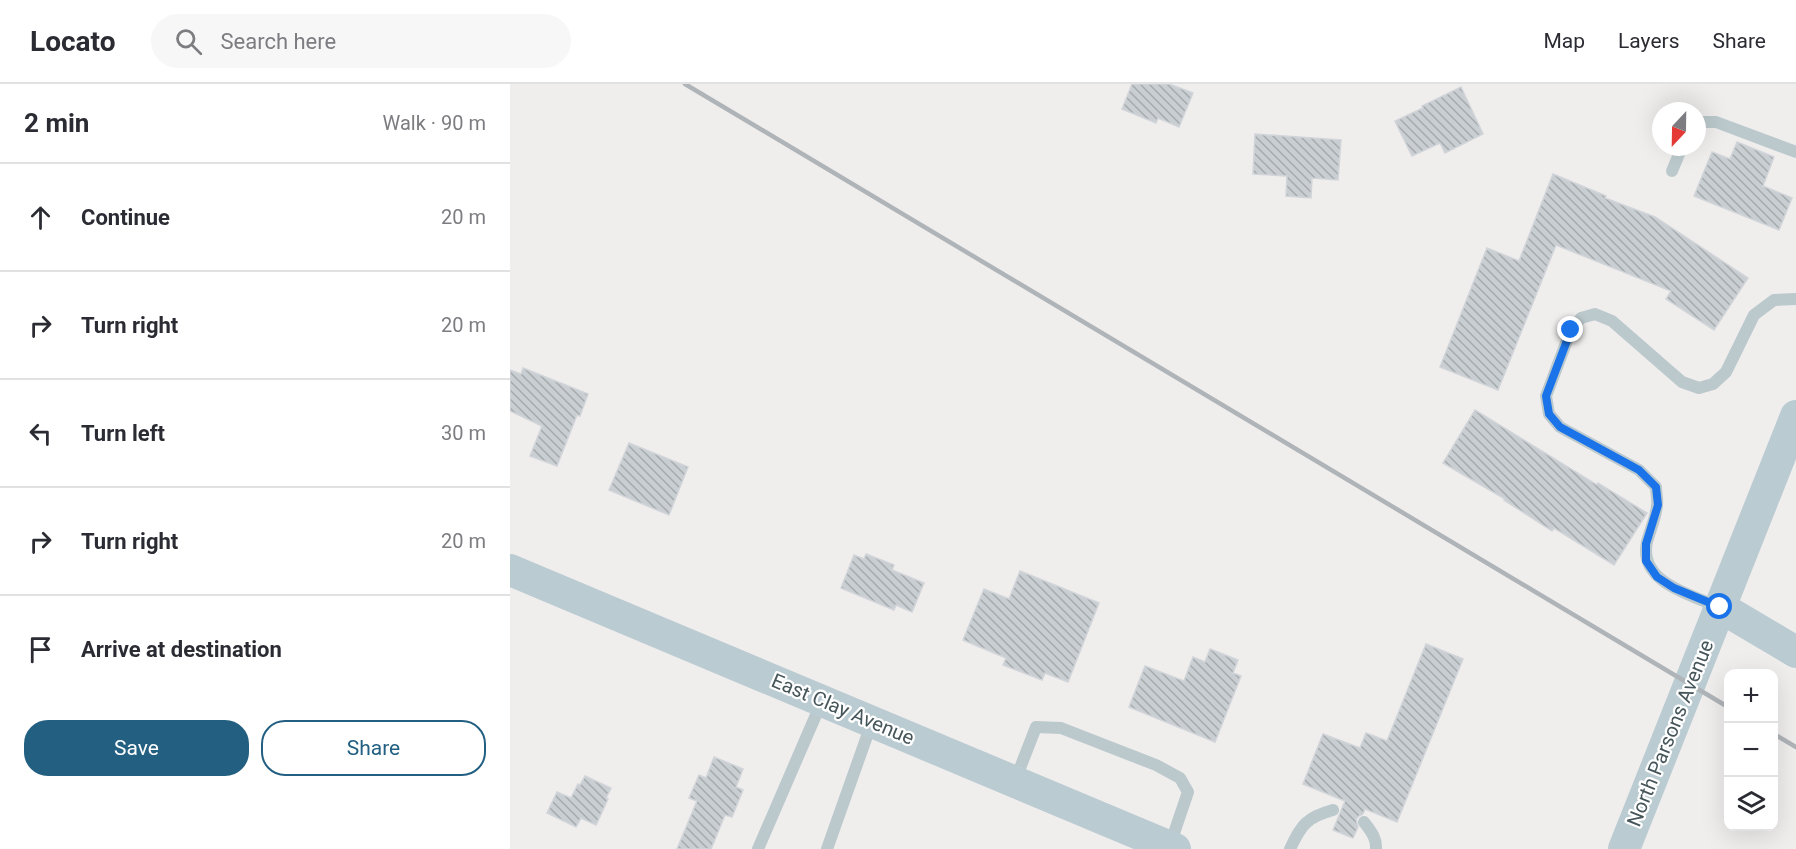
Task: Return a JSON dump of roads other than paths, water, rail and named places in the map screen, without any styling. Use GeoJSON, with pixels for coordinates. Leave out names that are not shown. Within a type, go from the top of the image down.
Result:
{"type":"FeatureCollection","features":[{"type":"Feature","properties":{"kind":"street","name":"North Parsons Avenue"},"geometry":{"type":"LineString","coordinates":[[1624,849],[1796,416]]}},
{"type":"Feature","properties":{"kind":"street","name":"East Clay Avenue"},"geometry":{"type":"LineString","coordinates":[[510,570],[1172,848]]}},
{"type":"Feature","properties":{"kind":"street"},"geometry":{"type":"LineString","coordinates":[[1720,607],[1796,652]]}},
{"type":"Feature","properties":{"kind":"lane"},"geometry":{"type":"LineString","coordinates":[[1706,122],[1716,122],[1796,152]]}},
{"type":"Feature","properties":{"kind":"lane"},"geometry":{"type":"LineString","coordinates":[[1672,171],[1678,156]]}},
{"type":"Feature","properties":{"kind":"lane"},"geometry":{"type":"LineString","coordinates":[[1720,607],[1674,588],[1657,577],[1646,561],[1646,544],[1658,505],[1656,487],[1639,470],[1560,427],[1549,414],[1546,396],[1571,330],[1581,318],[1595,314],[1612,321],[1682,382],[1699,388],[1713,384],[1726,372],[1754,315],[1773,300],[1796,299]]}},
{"type":"Feature","properties":{"kind":"lane"},"geometry":{"type":"LineString","coordinates":[[758,849],[822,700]]}},
{"type":"Feature","properties":{"kind":"lane"},"geometry":{"type":"LineString","coordinates":[[827,849],[873,721]]}},
{"type":"Feature","properties":{"kind":"lane"},"geometry":{"type":"LineString","coordinates":[[1015,781],[1036,727],[1061,728],[1155,765],[1180,778],[1188,792],[1172,848]]}},
{"type":"Feature","properties":{"kind":"lane"},"geometry":{"type":"LineString","coordinates":[[1290,849],[1299,829],[1317,814],[1333,810]]}},
{"type":"Feature","properties":{"kind":"lane"},"geometry":{"type":"LineString","coordinates":[[1364,822],[1372,832],[1377,845],[1376,849]]}},
{"type":"Feature","properties":{"kind":"railway"},"geometry":{"type":"LineString","coordinates":[[685,84],[1724,705]]}},
{"type":"Feature","properties":{"kind":"railway"},"geometry":{"type":"LineString","coordinates":[[1778,736],[1796,747]]}}]}
